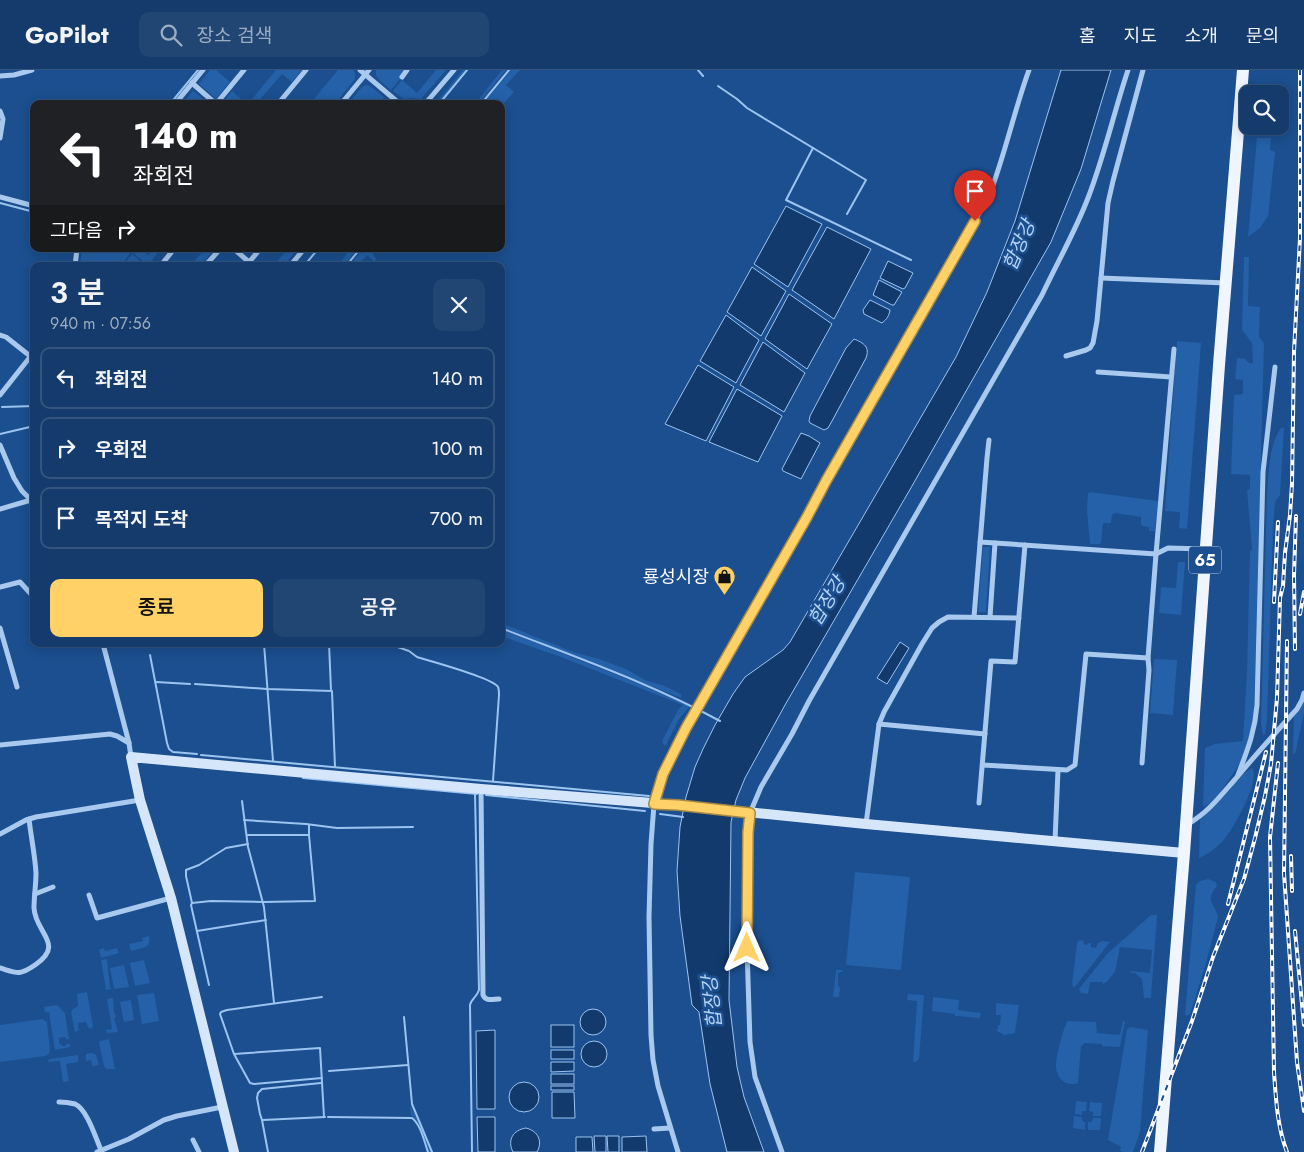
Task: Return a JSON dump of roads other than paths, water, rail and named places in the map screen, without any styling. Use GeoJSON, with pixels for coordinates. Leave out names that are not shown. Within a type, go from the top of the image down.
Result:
{"type":"FeatureCollection","features":[{"type":"Feature","properties":{"kind":"main road","name":"65"},"geometry":{"type":"LineString","coordinates":[[1160,1152],[1243,70]]}},
{"type":"Feature","properties":{"kind":"street"},"geometry":{"type":"LineString","coordinates":[[0,76],[14,75],[32,70]]}},
{"type":"Feature","properties":{"kind":"street"},"geometry":{"type":"LineString","coordinates":[[178,100],[203,70]]}},
{"type":"Feature","properties":{"kind":"street"},"geometry":{"type":"LineString","coordinates":[[219,100],[244,70]]}},
{"type":"Feature","properties":{"kind":"street"},"geometry":{"type":"LineString","coordinates":[[281,100],[306,70]]}},
{"type":"Feature","properties":{"kind":"street"},"geometry":{"type":"LineString","coordinates":[[360,70],[367,72],[396,100]]}},
{"type":"Feature","properties":{"kind":"street"},"geometry":{"type":"LineString","coordinates":[[402,77],[408,70]]}},
{"type":"Feature","properties":{"kind":"street"},"geometry":{"type":"LineString","coordinates":[[428,100],[454,70]]}},
{"type":"Feature","properties":{"kind":"street"},"geometry":{"type":"LineString","coordinates":[[678,1152],[658,1086],[651,1017],[649,917],[651,844],[654,804],[663,774],[694,712],[803,525],[826,481],[989,196],[1029,70]]}},
{"type":"Feature","properties":{"kind":"street"},"geometry":{"type":"LineString","coordinates":[[782,1152],[755,1077],[750,1042],[747,948],[747,813],[1037,304],[1069,241],[1088,198],[1128,70]]}},
{"type":"Feature","properties":{"kind":"street"},"geometry":{"type":"LineString","coordinates":[[1066,356],[1086,350],[1093,343],[1112,181],[1143,70]]}},
{"type":"Feature","properties":{"kind":"street"},"geometry":{"type":"LineString","coordinates":[[344,100],[367,72]]}},
{"type":"Feature","properties":{"kind":"street"},"geometry":{"type":"LineString","coordinates":[[192,84],[211,100]]}},
{"type":"Feature","properties":{"kind":"street"},"geometry":{"type":"LineString","coordinates":[[0,111],[3,120],[0,138]]}},
{"type":"Feature","properties":{"kind":"street"},"geometry":{"type":"LineString","coordinates":[[0,197],[30,205]]}},
{"type":"Feature","properties":{"kind":"street"},"geometry":{"type":"LineString","coordinates":[[164,262],[172,252]]}},
{"type":"Feature","properties":{"kind":"street"},"geometry":{"type":"LineString","coordinates":[[209,262],[217,252]]}},
{"type":"Feature","properties":{"kind":"street"},"geometry":{"type":"LineString","coordinates":[[237,252],[246,262]]}},
{"type":"Feature","properties":{"kind":"street"},"geometry":{"type":"LineString","coordinates":[[250,262],[258,252]]}},
{"type":"Feature","properties":{"kind":"street"},"geometry":{"type":"LineString","coordinates":[[293,262],[302,252]]}},
{"type":"Feature","properties":{"kind":"street"},"geometry":{"type":"LineString","coordinates":[[1101,278],[1226,283]]}},
{"type":"Feature","properties":{"kind":"street"},"geometry":{"type":"LineString","coordinates":[[0,335],[30,353]]}},
{"type":"Feature","properties":{"kind":"street"},"geometry":{"type":"LineString","coordinates":[[1142,763],[1156,554],[1174,349]]}},
{"type":"Feature","properties":{"kind":"street"},"geometry":{"type":"LineString","coordinates":[[0,395],[30,357]]}},
{"type":"Feature","properties":{"kind":"street"},"geometry":{"type":"LineString","coordinates":[[1238,775],[1252,739],[1257,705],[1263,472],[1276,368]]}},
{"type":"Feature","properties":{"kind":"street"},"geometry":{"type":"LineString","coordinates":[[1098,372],[1171,377]]}},
{"type":"Feature","properties":{"kind":"street"},"geometry":{"type":"LineString","coordinates":[[974,617],[989,440]]}},
{"type":"Feature","properties":{"kind":"street"},"geometry":{"type":"LineString","coordinates":[[0,445],[14,478],[22,491],[30,498]]}},
{"type":"Feature","properties":{"kind":"street"},"geometry":{"type":"LineString","coordinates":[[0,509],[30,501]]}},
{"type":"Feature","properties":{"kind":"street"},"geometry":{"type":"LineString","coordinates":[[980,542],[1156,554],[1168,548],[1206,550]]}},
{"type":"Feature","properties":{"kind":"street"},"geometry":{"type":"LineString","coordinates":[[990,617],[995,543]]}},
{"type":"Feature","properties":{"kind":"street"},"geometry":{"type":"LineString","coordinates":[[979,803],[991,661],[1015,662],[1025,545]]}},
{"type":"Feature","properties":{"kind":"street"},"geometry":{"type":"LineString","coordinates":[[0,587],[20,582],[30,593]]}},
{"type":"Feature","properties":{"kind":"street"},"geometry":{"type":"LineString","coordinates":[[866,824],[879,724],[911,662],[932,628],[948,617],[1019,618]]}},
{"type":"Feature","properties":{"kind":"street"},"geometry":{"type":"LineString","coordinates":[[0,628],[17,687]]}},
{"type":"Feature","properties":{"kind":"street"},"geometry":{"type":"LineString","coordinates":[[104,647],[129,743],[140,800],[171,898],[234,1152]]}},
{"type":"Feature","properties":{"kind":"street"},"geometry":{"type":"LineString","coordinates":[[983,765],[1067,770],[1075,765],[1086,654],[1148,658]]}},
{"type":"Feature","properties":{"kind":"street"},"geometry":{"type":"LineString","coordinates":[[1186,825],[1203,815],[1225,792],[1297,709],[1304,693]]}},
{"type":"Feature","properties":{"kind":"street"},"geometry":{"type":"LineString","coordinates":[[879,724],[986,734]]}},
{"type":"Feature","properties":{"kind":"street"},"geometry":{"type":"LineString","coordinates":[[0,745],[110,734],[129,743]]}},
{"type":"Feature","properties":{"kind":"street"},"geometry":{"type":"LineString","coordinates":[[131,757],[678,805],[1184,853]]}},
{"type":"Feature","properties":{"kind":"street"},"geometry":{"type":"LineString","coordinates":[[1055,841],[1058,770]]}},
{"type":"Feature","properties":{"kind":"street"},"geometry":{"type":"LineString","coordinates":[[481,789],[483,995],[487,1000],[499,999]]}},
{"type":"Feature","properties":{"kind":"street"},"geometry":{"type":"LineString","coordinates":[[1,832],[36,817],[140,800]]}},
{"type":"Feature","properties":{"kind":"street"},"geometry":{"type":"LineString","coordinates":[[0,968],[14,973],[23,972],[44,959],[48,954],[48,943],[34,909],[36,871],[29,819]]}},
{"type":"Feature","properties":{"kind":"street"},"geometry":{"type":"LineString","coordinates":[[35,894],[53,887]]}},
{"type":"Feature","properties":{"kind":"street"},"geometry":{"type":"LineString","coordinates":[[89,896],[97,918],[171,898]]}},
{"type":"Feature","properties":{"kind":"street"},"geometry":{"type":"LineString","coordinates":[[59,1102],[75,1104],[81,1108],[86,1115],[99,1151],[107,1150],[164,1120],[223,1106]]}},
{"type":"Feature","properties":{"kind":"street"},"geometry":{"type":"LineString","coordinates":[[654,1129],[670,1128]]}},
{"type":"Feature","properties":{"kind":"street"},"geometry":{"type":"LineString","coordinates":[[192,1140],[199,1152]]}},
{"type":"Feature","properties":{"kind":"water","name":"합장강"},"geometry":{"type":"Polygon","coordinates":[[[1061,70],[1111,70],[1081,169],[1051,242],[785,705],[745,778],[736,800],[731,822],[729,1000],[737,1067],[744,1097],[764,1152],[727,1152],[710,1084],[699,1012],[692,1005],[680,916],[677,871],[680,827],[695,767],[715,725],[745,677],[783,650],[790,642],[956,357],[987,292],[1015,221],[1061,70]]]}},
{"type":"Feature","properties":{"kind":"water"},"geometry":{"type":"Polygon","coordinates":[[[786,206],[822,224],[788,287],[754,264],[786,206]]]}},
{"type":"Feature","properties":{"kind":"water"},"geometry":{"type":"Polygon","coordinates":[[[827,227],[871,249],[834,319],[792,290],[827,227]]]}},
{"type":"Feature","properties":{"kind":"water"},"geometry":{"type":"Polygon","coordinates":[[[888,261],[913,273],[905,288],[903,289],[880,278],[888,261]]]}},
{"type":"Feature","properties":{"kind":"water"},"geometry":{"type":"Polygon","coordinates":[[[752,267],[786,291],[761,336],[727,312],[752,267]]]}},
{"type":"Feature","properties":{"kind":"water"},"geometry":{"type":"Polygon","coordinates":[[[879,280],[902,292],[894,305],[873,295],[879,280]]]}},
{"type":"Feature","properties":{"kind":"water"},"geometry":{"type":"Polygon","coordinates":[[[789,294],[832,324],[807,369],[765,339],[789,294]]]}},
{"type":"Feature","properties":{"kind":"water"},"geometry":{"type":"Polygon","coordinates":[[[870,300],[890,310],[888,317],[882,323],[864,314],[863,310],[870,300]]]}},
{"type":"Feature","properties":{"kind":"water"},"geometry":{"type":"Polygon","coordinates":[[[726,315],[759,340],[736,383],[700,361],[726,315]]]}},
{"type":"Feature","properties":{"kind":"water"},"geometry":{"type":"Polygon","coordinates":[[[854,339],[861,342],[867,348],[866,358],[828,428],[824,430],[810,423],[810,416],[846,348],[854,339]]]}},
{"type":"Feature","properties":{"kind":"water"},"geometry":{"type":"Polygon","coordinates":[[[763,342],[805,373],[784,412],[740,385],[763,342]]]}},
{"type":"Feature","properties":{"kind":"water"},"geometry":{"type":"Polygon","coordinates":[[[698,365],[734,387],[706,441],[665,424],[698,365]]]}},
{"type":"Feature","properties":{"kind":"water"},"geometry":{"type":"Polygon","coordinates":[[[737,389],[782,416],[758,462],[709,442],[737,389]]]}},
{"type":"Feature","properties":{"kind":"water"},"geometry":{"type":"Polygon","coordinates":[[[801,433],[820,443],[801,479],[782,469],[801,433]]]}},
{"type":"Feature","properties":{"kind":"water"},"geometry":{"type":"Polygon","coordinates":[[[900,642],[909,648],[887,684],[877,678],[900,642]]]}},
{"type":"Feature","properties":{"kind":"water"},"geometry":{"type":"Polygon","coordinates":[[[593,1009],[602,1013],[606,1022],[602,1031],[593,1035],[584,1031],[580,1022],[584,1013],[593,1009]]]}},
{"type":"Feature","properties":{"kind":"water"},"geometry":{"type":"Polygon","coordinates":[[[551,1025],[574,1025],[574,1047],[551,1047],[551,1025]]]}},
{"type":"Feature","properties":{"kind":"water"},"geometry":{"type":"Polygon","coordinates":[[[495,1030],[495,1109],[477,1109],[476,1031],[495,1030]]]}},
{"type":"Feature","properties":{"kind":"water"},"geometry":{"type":"Polygon","coordinates":[[[594,1041],[603,1045],[607,1054],[603,1063],[594,1067],[585,1063],[581,1054],[585,1045],[594,1041]]]}},
{"type":"Feature","properties":{"kind":"water"},"geometry":{"type":"Polygon","coordinates":[[[551,1050],[574,1050],[574,1059],[551,1059],[551,1050]]]}},
{"type":"Feature","properties":{"kind":"water"},"geometry":{"type":"Polygon","coordinates":[[[551,1062],[574,1062],[574,1071],[551,1072],[551,1062]]]}},
{"type":"Feature","properties":{"kind":"water"},"geometry":{"type":"Polygon","coordinates":[[[551,1074],[574,1074],[574,1084],[551,1084],[551,1074]]]}},
{"type":"Feature","properties":{"kind":"water"},"geometry":{"type":"Polygon","coordinates":[[[524,1082],[530,1083],[538,1091],[538,1103],[530,1111],[524,1112],[518,1111],[510,1103],[509,1097],[510,1091],[518,1083],[524,1082]]]}},
{"type":"Feature","properties":{"kind":"water"},"geometry":{"type":"Polygon","coordinates":[[[551,1086],[574,1086],[574,1090],[551,1090],[551,1086]]]}},
{"type":"Feature","properties":{"kind":"water"},"geometry":{"type":"Polygon","coordinates":[[[552,1092],[574,1092],[575,1118],[552,1118],[552,1092]]]}},
{"type":"Feature","properties":{"kind":"water"},"geometry":{"type":"Polygon","coordinates":[[[477,1117],[495,1117],[495,1152],[478,1152],[477,1117]]]}},
{"type":"Feature","properties":{"kind":"water"},"geometry":{"type":"Polygon","coordinates":[[[526,1128],[534,1131],[538,1137],[540,1144],[537,1152],[513,1152],[511,1148],[512,1136],[521,1129],[526,1128]]]}},
{"type":"Feature","properties":{"kind":"water"},"geometry":{"type":"Polygon","coordinates":[[[594,1136],[606,1136],[606,1152],[595,1152],[594,1136]]]}},
{"type":"Feature","properties":{"kind":"water"},"geometry":{"type":"Polygon","coordinates":[[[607,1136],[619,1136],[619,1152],[608,1152],[607,1136]]]}},
{"type":"Feature","properties":{"kind":"water"},"geometry":{"type":"Polygon","coordinates":[[[646,1136],[647,1152],[622,1152],[622,1137],[646,1136]]]}},
{"type":"Feature","properties":{"kind":"water"},"geometry":{"type":"Polygon","coordinates":[[[576,1137],[592,1137],[593,1152],[576,1152],[576,1137]]]}},
{"type":"Feature","properties":{"kind":"waterway"},"geometry":{"type":"LineString","coordinates":[[173,100],[198,70]]}},
{"type":"Feature","properties":{"kind":"waterway"},"geometry":{"type":"LineString","coordinates":[[442,100],[467,70]]}},
{"type":"Feature","properties":{"kind":"waterway"},"geometry":{"type":"LineString","coordinates":[[484,100],[509,70]]}},
{"type":"Feature","properties":{"kind":"waterway"},"geometry":{"type":"LineString","coordinates":[[698,70],[703,76]]}},
{"type":"Feature","properties":{"kind":"waterway"},"geometry":{"type":"LineString","coordinates":[[718,86],[747,108],[866,180],[847,214]]}},
{"type":"Feature","properties":{"kind":"waterway"},"geometry":{"type":"LineString","coordinates":[[813,148],[786,200],[911,260]]}},
{"type":"Feature","properties":{"kind":"waterway"},"geometry":{"type":"LineString","coordinates":[[0,203],[30,211]]}},
{"type":"Feature","properties":{"kind":"waterway"},"geometry":{"type":"LineString","coordinates":[[307,262],[316,252]]}},
{"type":"Feature","properties":{"kind":"waterway"},"geometry":{"type":"LineString","coordinates":[[349,262],[358,252]]}},
{"type":"Feature","properties":{"kind":"waterway"},"geometry":{"type":"LineString","coordinates":[[2,407],[30,406]]}},
{"type":"Feature","properties":{"kind":"waterway"},"geometry":{"type":"LineString","coordinates":[[0,434],[30,427]]}},
{"type":"Feature","properties":{"kind":"waterway"},"geometry":{"type":"LineString","coordinates":[[505,630],[639,683],[694,707],[720,721]]}},
{"type":"Feature","properties":{"kind":"waterway"},"geometry":{"type":"LineString","coordinates":[[264,647],[273,761]]}},
{"type":"Feature","properties":{"kind":"waterway"},"geometry":{"type":"LineString","coordinates":[[329,647],[331,690]]}},
{"type":"Feature","properties":{"kind":"waterway"},"geometry":{"type":"LineString","coordinates":[[398,647],[409,651],[417,657],[485,679],[498,687],[493,781]]}},
{"type":"Feature","properties":{"kind":"waterway"},"geometry":{"type":"LineString","coordinates":[[150,655],[169,749],[173,752],[197,754]]}},
{"type":"Feature","properties":{"kind":"waterway"},"geometry":{"type":"LineString","coordinates":[[156,682],[190,684]]}},
{"type":"Feature","properties":{"kind":"waterway"},"geometry":{"type":"LineString","coordinates":[[195,684],[332,691],[335,767]]}},
{"type":"Feature","properties":{"kind":"waterway"},"geometry":{"type":"LineString","coordinates":[[201,755],[649,796]]}},
{"type":"Feature","properties":{"kind":"waterway"},"geometry":{"type":"LineString","coordinates":[[303,778],[477,794]]}},
{"type":"Feature","properties":{"kind":"waterway"},"geometry":{"type":"LineString","coordinates":[[472,1152],[470,1005],[479,990],[475,794]]}},
{"type":"Feature","properties":{"kind":"waterway"},"geometry":{"type":"LineString","coordinates":[[486,795],[645,811]]}},
{"type":"Feature","properties":{"kind":"waterway"},"geometry":{"type":"LineString","coordinates":[[242,801],[248,847],[264,907],[274,1003]]}},
{"type":"Feature","properties":{"kind":"waterway"},"geometry":{"type":"LineString","coordinates":[[660,814],[683,817]]}},
{"type":"Feature","properties":{"kind":"waterway"},"geometry":{"type":"LineString","coordinates":[[244,820],[337,828],[413,827]]}},
{"type":"Feature","properties":{"kind":"waterway"},"geometry":{"type":"LineString","coordinates":[[209,985],[192,903],[211,901],[315,901],[309,825]]}},
{"type":"Feature","properties":{"kind":"waterway"},"geometry":{"type":"LineString","coordinates":[[247,835],[309,835]]}},
{"type":"Feature","properties":{"kind":"waterway"},"geometry":{"type":"LineString","coordinates":[[192,903],[186,870],[199,865],[226,848],[248,844]]}},
{"type":"Feature","properties":{"kind":"waterway"},"geometry":{"type":"LineString","coordinates":[[197,931],[266,920]]}},
{"type":"Feature","properties":{"kind":"waterway"},"geometry":{"type":"LineString","coordinates":[[322,997],[227,1010],[220,1014],[234,1054],[250,1083],[322,1078]]}},
{"type":"Feature","properties":{"kind":"waterway"},"geometry":{"type":"LineString","coordinates":[[404,1017],[412,1104],[432,1152]]}},
{"type":"Feature","properties":{"kind":"waterway"},"geometry":{"type":"LineString","coordinates":[[234,1054],[320,1048],[324,1117]]}},
{"type":"Feature","properties":{"kind":"waterway"},"geometry":{"type":"LineString","coordinates":[[329,1071],[408,1065]]}},
{"type":"Feature","properties":{"kind":"waterway"},"geometry":{"type":"LineString","coordinates":[[268,1152],[257,1098],[258,1093],[262,1089],[321,1083]]}},
{"type":"Feature","properties":{"kind":"waterway"},"geometry":{"type":"LineString","coordinates":[[263,1120],[325,1117]]}},
{"type":"Feature","properties":{"kind":"waterway"},"geometry":{"type":"LineString","coordinates":[[328,1117],[412,1118],[420,1129],[428,1152]]}},
{"type":"Feature","properties":{"kind":"railway"},"geometry":{"type":"LineString","coordinates":[[1142,1152],[1192,1021],[1213,957],[1244,879],[1271,764],[1277,698],[1280,598],[1283,586],[1292,484],[1294,352],[1300,238],[1300,70]]}},
{"type":"Feature","properties":{"kind":"railway"},"geometry":{"type":"LineString","coordinates":[[1295,649],[1294,575],[1296,516]]}},
{"type":"Feature","properties":{"kind":"railway"},"geometry":{"type":"LineString","coordinates":[[1274,602],[1278,522]]}},
{"type":"Feature","properties":{"kind":"railway"},"geometry":{"type":"LineString","coordinates":[[1300,614],[1304,592]]}},
{"type":"Feature","properties":{"kind":"railway"},"geometry":{"type":"LineString","coordinates":[[1287,641],[1284,873],[1297,1062],[1304,1111]]}},
{"type":"Feature","properties":{"kind":"railway"},"geometry":{"type":"LineString","coordinates":[[1228,904],[1266,752]]}},
{"type":"Feature","properties":{"kind":"railway"},"geometry":{"type":"LineString","coordinates":[[1278,763],[1270,837],[1274,1072],[1279,1122],[1287,1152]]}},
{"type":"Feature","properties":{"kind":"railway"},"geometry":{"type":"LineString","coordinates":[[1291,856],[1292,891]]}},
{"type":"Feature","properties":{"kind":"railway"},"geometry":{"type":"LineString","coordinates":[[1295,931],[1304,1025]]}},
{"type":"Feature","properties":{"kind":"place","name":"룡성시장"},"geometry":{"type":"Point","coordinates":[725,596]}}]}
